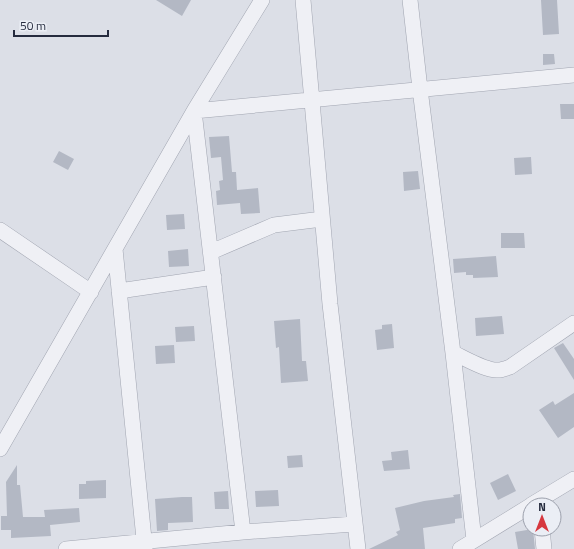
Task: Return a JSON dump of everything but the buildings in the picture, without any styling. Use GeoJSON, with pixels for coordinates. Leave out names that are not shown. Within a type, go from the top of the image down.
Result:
{"type":"FeatureCollection","features":[{"type":"Feature","properties":{"kind":"street"},"geometry":{"type":"LineString","coordinates":[[0,449],[194,112],[262,0]]}},
{"type":"Feature","properties":{"kind":"street"},"geometry":{"type":"LineString","coordinates":[[303,0],[330,304],[358,549]]}},
{"type":"Feature","properties":{"kind":"street"},"geometry":{"type":"LineString","coordinates":[[410,0],[454,353],[474,540]]}},
{"type":"Feature","properties":{"kind":"street"},"geometry":{"type":"LineString","coordinates":[[194,112],[574,74]]}},
{"type":"Feature","properties":{"kind":"street"},"geometry":{"type":"LineString","coordinates":[[194,112],[243,532]]}},
{"type":"Feature","properties":{"kind":"street"},"geometry":{"type":"LineString","coordinates":[[210,252],[274,224],[322,219]]}},
{"type":"Feature","properties":{"kind":"street"},"geometry":{"type":"LineString","coordinates":[[0,230],[91,292]]}},
{"type":"Feature","properties":{"kind":"street"},"geometry":{"type":"LineString","coordinates":[[115,249],[144,546]]}},
{"type":"Feature","properties":{"kind":"street"},"geometry":{"type":"LineString","coordinates":[[119,291],[214,277]]}},
{"type":"Feature","properties":{"kind":"street"},"geometry":{"type":"LineString","coordinates":[[454,353],[491,369],[505,369],[574,323]]}},
{"type":"Feature","properties":{"kind":"street"},"geometry":{"type":"LineString","coordinates":[[546,497],[574,479]]}},
{"type":"Feature","properties":{"kind":"street"},"geometry":{"type":"LineString","coordinates":[[460,549],[522,512]]}},
{"type":"Feature","properties":{"kind":"street"},"geometry":{"type":"LineString","coordinates":[[66,549],[144,546],[243,532],[354,524]]}},
{"type":"Feature","properties":{"kind":"street"},"geometry":{"type":"LineString","coordinates":[[543,537],[544,549]]}}]}
